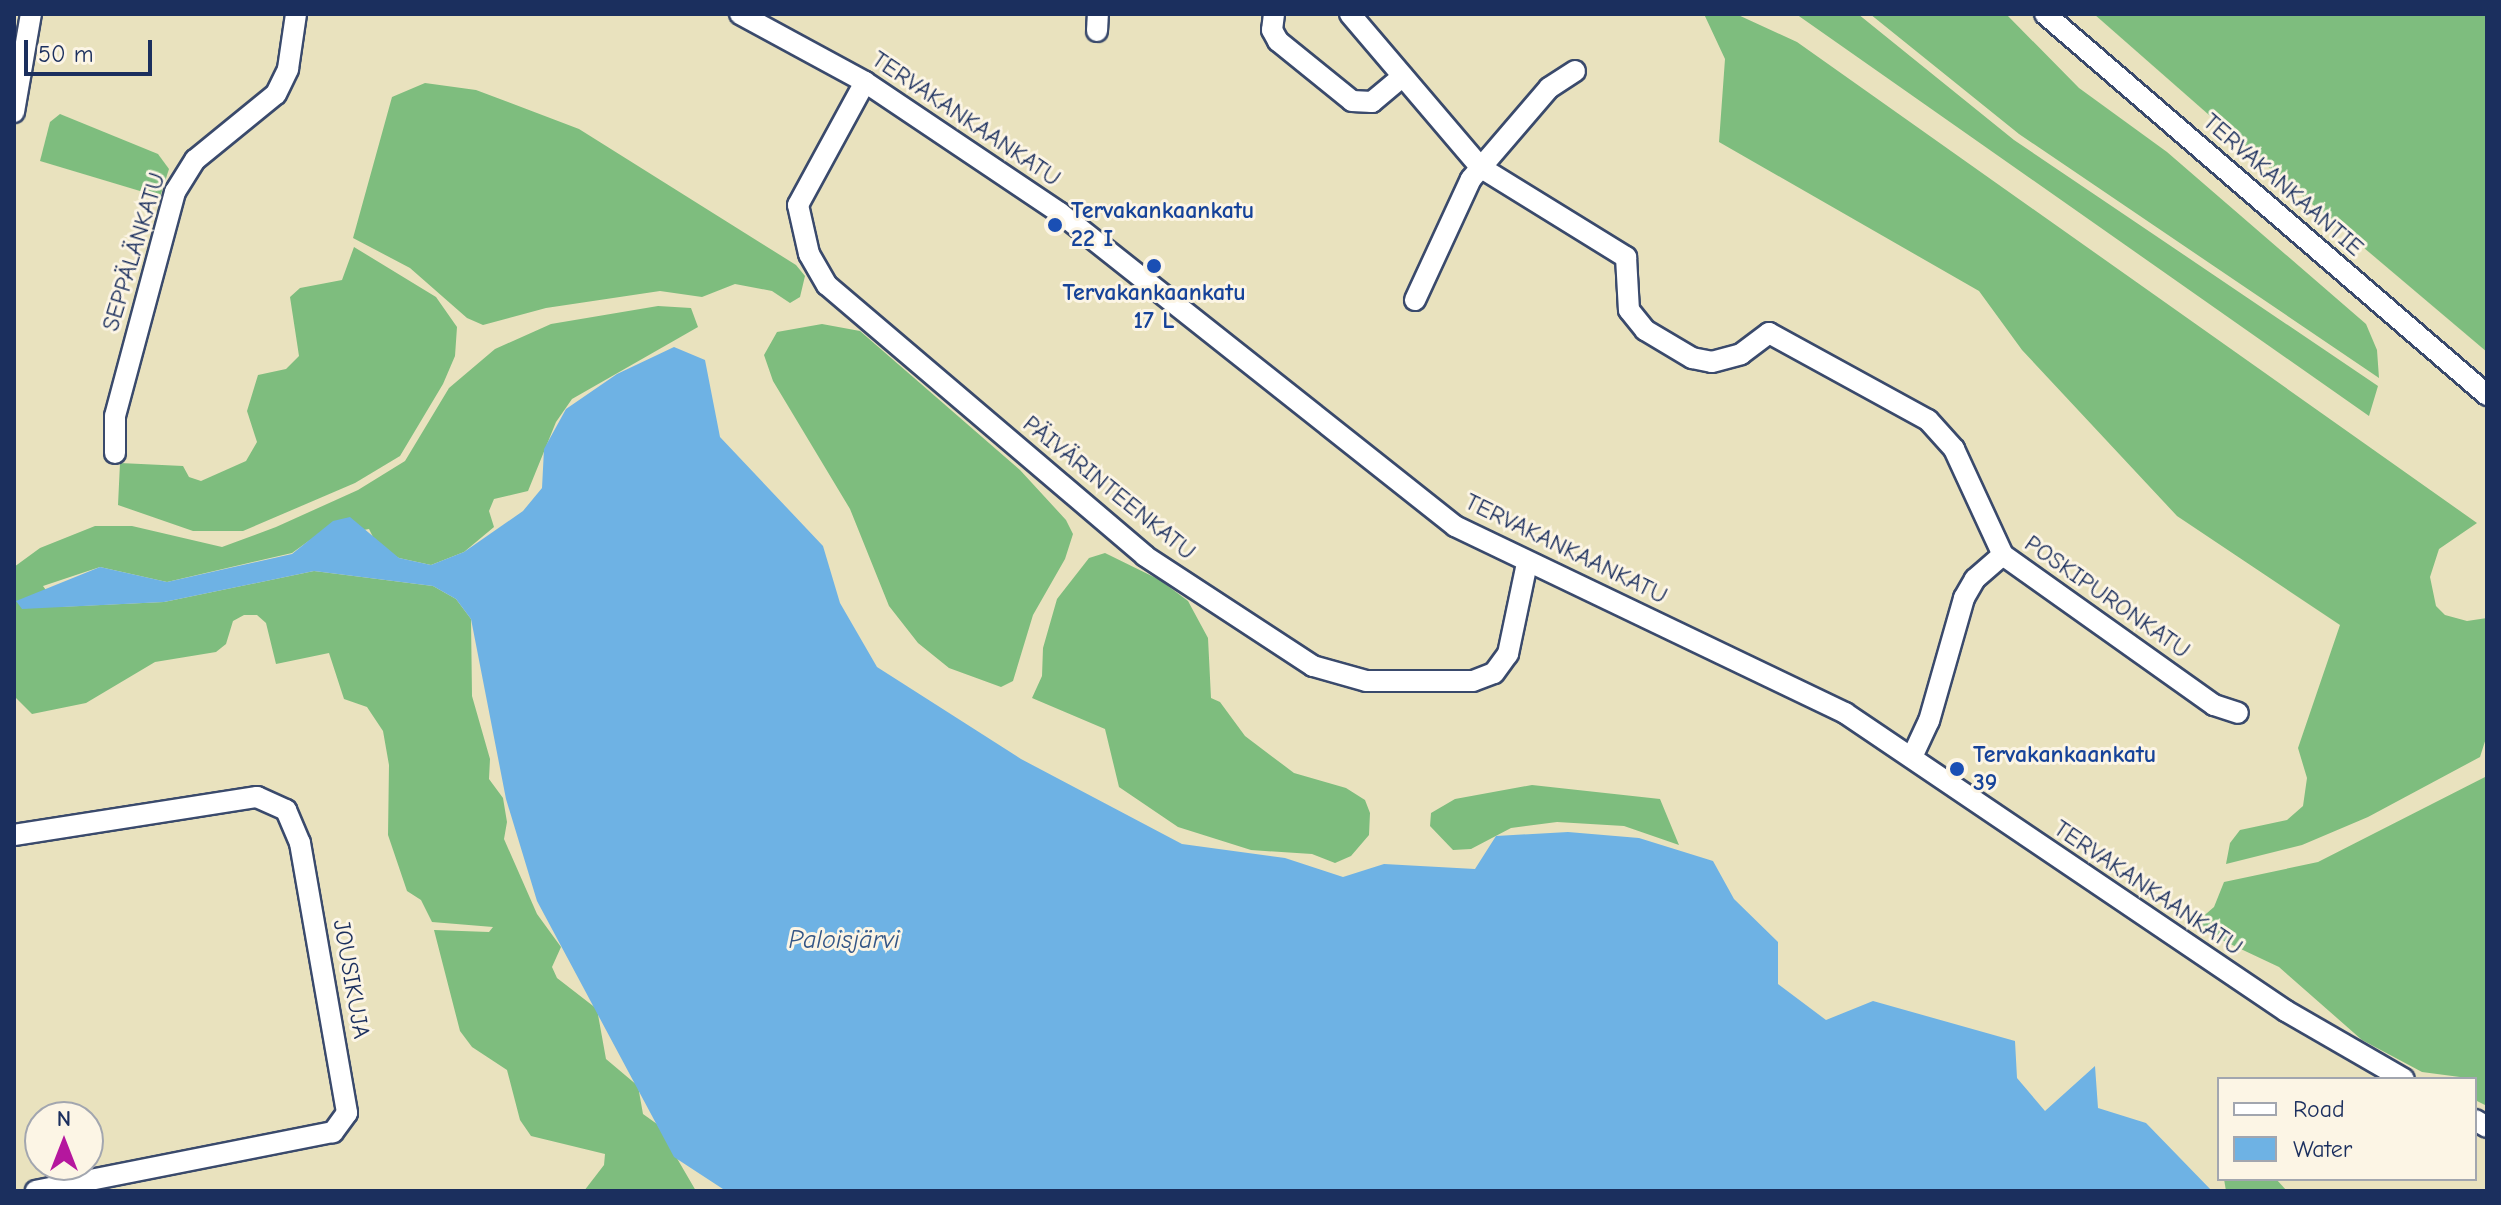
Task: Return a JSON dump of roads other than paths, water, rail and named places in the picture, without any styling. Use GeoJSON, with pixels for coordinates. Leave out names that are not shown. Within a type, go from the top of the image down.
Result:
{"type":"FeatureCollection","features":[{"type":"Feature","properties":{"kind":"street"},"geometry":{"type":"LineString","coordinates":[[14,112],[31,14]]}},
{"type":"Feature","properties":{"kind":"street","name":"SEPPÄLÄNKATU"},"geometry":{"type":"LineString","coordinates":[[115,453],[115,416],[175,192],[195,160],[276,94],[288,69],[296,14]]}},
{"type":"Feature","properties":{"kind":"street","name":"TERVAKANKAANKATU"},"geometry":{"type":"LineString","coordinates":[[740,14],[865,82],[1060,213],[1419,501],[1527,563],[1777,677],[1912,757],[2286,1011],[2401,1077]]}},
{"type":"Feature","properties":{"kind":"street"},"geometry":{"type":"LineString","coordinates":[[1274,14],[1272,30],[1278,41],[1352,101],[1372,102],[1403,76]]}},
{"type":"Feature","properties":{"kind":"street","name":"POSKIPURONKATU"},"geometry":{"type":"LineString","coordinates":[[1350,14],[1480,167],[1626,257],[1631,316],[1692,358],[1731,358],[1769,333],[1928,420],[1954,449],[2003,555],[2214,705],[2238,713]]}},
{"type":"Feature","properties":{"kind":"street","name":"TERVAKANKAANTIE"},"geometry":{"type":"LineString","coordinates":[[2045,14],[2487,395]]}},
{"type":"Feature","properties":{"kind":"street"},"geometry":{"type":"LineString","coordinates":[[1415,300],[1480,167],[1549,88],[1575,71]]}},
{"type":"Feature","properties":{"kind":"street","name":"PÄIVÄRINTEENKATU"},"geometry":{"type":"LineString","coordinates":[[865,82],[798,205],[801,233],[827,285],[1145,556],[1313,666],[1366,681],[1473,681],[1494,673],[1508,654],[1527,563]]}},
{"type":"Feature","properties":{"kind":"street"},"geometry":{"type":"LineString","coordinates":[[1912,757],[1929,721],[1964,598],[1975,579],[2003,555]]}},
{"type":"Feature","properties":{"kind":"street","name":"JOUSIKUJA"},"geometry":{"type":"LineString","coordinates":[[14,835],[257,797],[286,810],[300,843],[347,1113],[333,1132],[36,1191]]}},
{"type":"Feature","properties":{"kind":"water","name":"Paloisjärvi"},"geometry":{"type":"Polygon","coordinates":[[[674,347],[705,360],[720,437],[823,546],[840,603],[877,667],[1021,759],[1182,844],[1285,858],[1343,877],[1384,864],[1475,869],[1496,836],[1568,832],[1639,838],[1713,861],[1734,899],[1778,942],[1778,984],[1826,1020],[1873,1001],[2015,1041],[2017,1078],[2045,1111],[2095,1066],[2098,1108],[2146,1123],[2212,1191],[726,1191],[674,1157],[537,901],[506,799],[471,619],[456,599],[433,586],[314,571],[164,602],[22,609],[16,601],[100,567],[167,582],[292,554],[333,521],[350,517],[399,558],[431,565],[464,552],[523,511],[542,488],[544,449],[566,409],[617,374],[674,347]]]}},
{"type":"Feature","properties":{"kind":"place","name":"Tervakankaankatu 22 I"},"geometry":{"type":"Point","coordinates":[1055,225]}},
{"type":"Feature","properties":{"kind":"place","name":"Tervakankaankatu 17 L"},"geometry":{"type":"Point","coordinates":[1154,266]}},
{"type":"Feature","properties":{"kind":"place","name":"Tervakankaankatu 39"},"geometry":{"type":"Point","coordinates":[1957,769]}}]}
